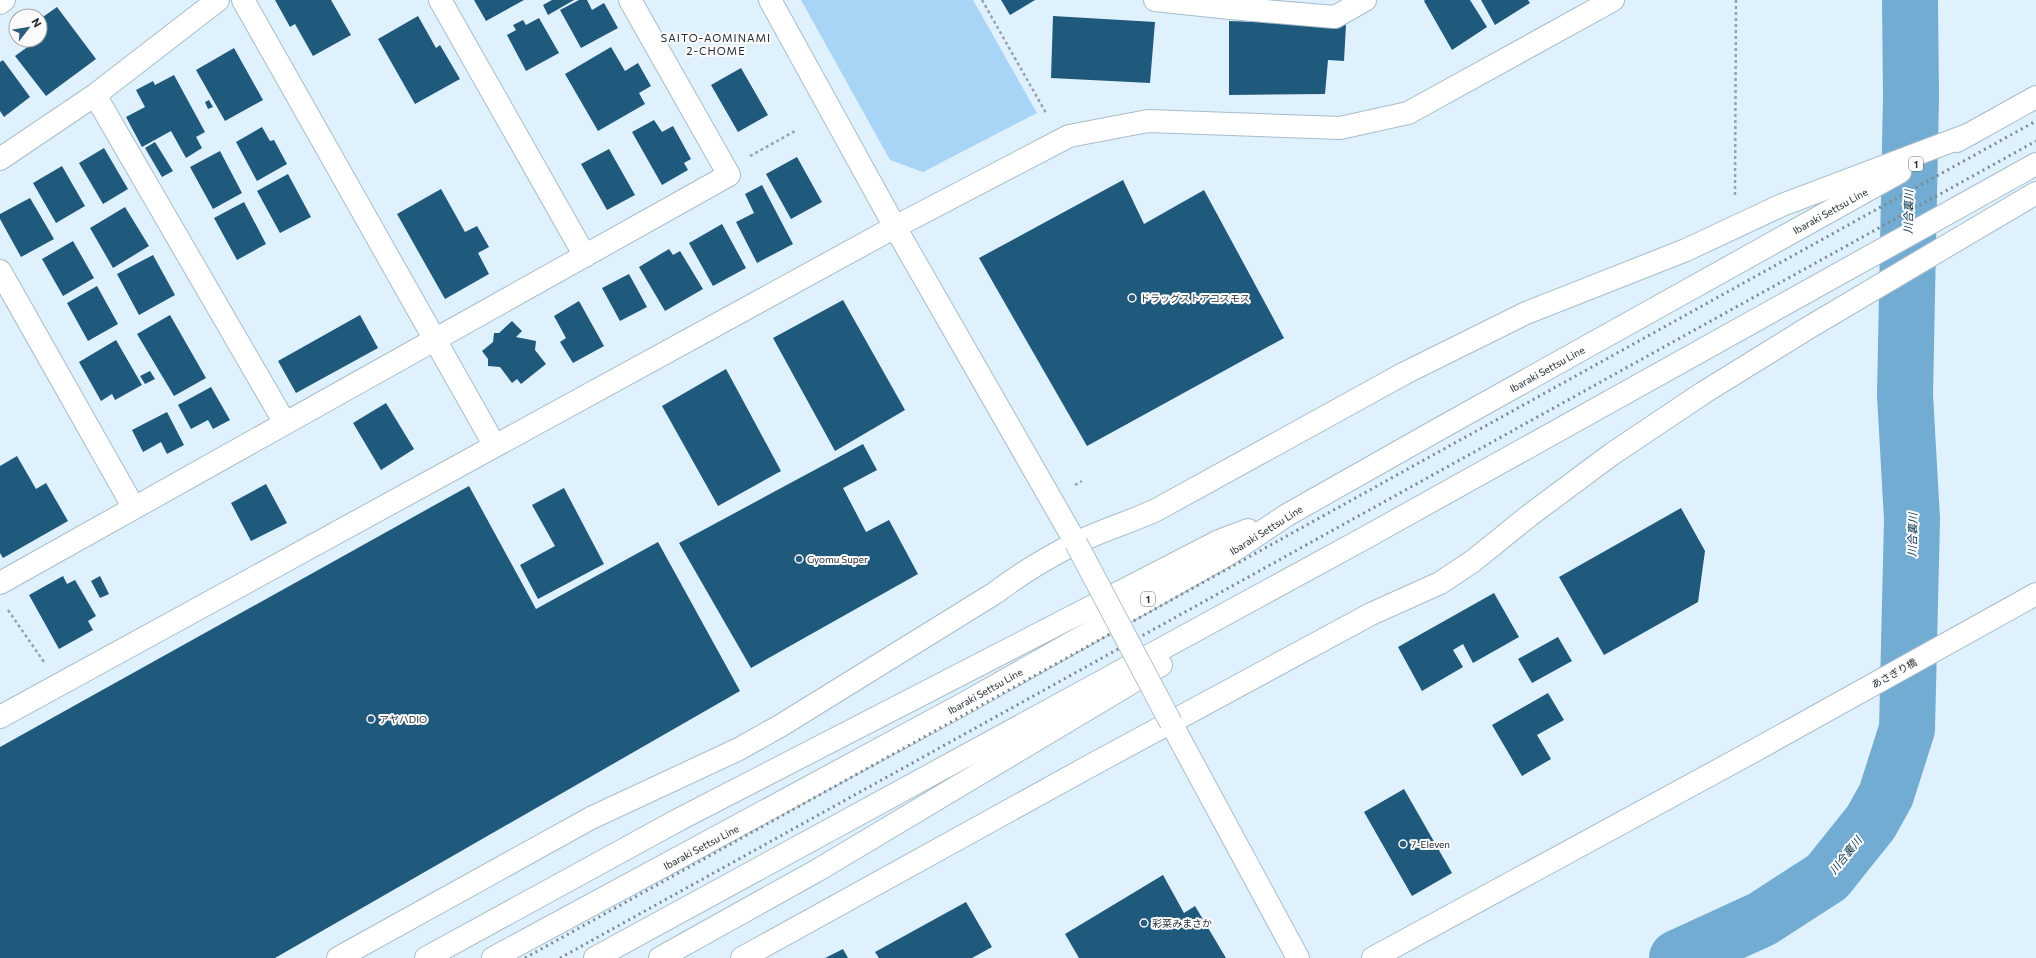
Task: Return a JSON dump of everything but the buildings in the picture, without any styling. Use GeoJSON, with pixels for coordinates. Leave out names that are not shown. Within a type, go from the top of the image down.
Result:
{"type":"FeatureCollection","features":[{"type":"Feature","properties":{"kind":"main road"},"geometry":{"type":"LineString","coordinates":[[0,3],[4,0]]}},
{"type":"Feature","properties":{"kind":"main road"},"geometry":{"type":"LineString","coordinates":[[0,159],[95,95],[218,0]]}},
{"type":"Feature","properties":{"kind":"main road"},"geometry":{"type":"LineString","coordinates":[[243,0],[436,340],[494,446]]}},
{"type":"Feature","properties":{"kind":"main road"},"geometry":{"type":"LineString","coordinates":[[440,0],[585,256]]}},
{"type":"Feature","properties":{"kind":"main road"},"geometry":{"type":"LineString","coordinates":[[2,593],[134,508],[729,176],[630,0]]}},
{"type":"Feature","properties":{"kind":"main road"},"geometry":{"type":"LineString","coordinates":[[770,0],[895,227],[1076,543],[1298,958]]}},
{"type":"Feature","properties":{"kind":"main road"},"geometry":{"type":"LineString","coordinates":[[1155,0],[1231,4],[1335,17],[1365,0]]}},
{"type":"Feature","properties":{"kind":"main road"},"geometry":{"type":"LineString","coordinates":[[0,717],[895,227],[1069,136],[1148,121],[1340,128],[1408,113],[1613,0]]}},
{"type":"Feature","properties":{"kind":"main road"},"geometry":{"type":"LineString","coordinates":[[95,95],[285,424]]}},
{"type":"Feature","properties":{"kind":"main road","name":"Ibaraki Settsu Line"},"geometry":{"type":"LineString","coordinates":[[493,958],[966,702],[1227,555],[1287,515],[2036,97]]}},
{"type":"Feature","properties":{"kind":"main road"},"geometry":{"type":"LineString","coordinates":[[338,958],[591,818],[739,750],[995,593],[1016,578],[1076,543],[1133,521],[1158,509],[1405,373],[1498,327],[1572,294],[1686,250],[1782,205],[1970,134]]}},
{"type":"Feature","properties":{"kind":"main road"},"geometry":{"type":"LineString","coordinates":[[595,958],[1314,565],[2036,164]]}},
{"type":"Feature","properties":{"kind":"main road"},"geometry":{"type":"LineString","coordinates":[[742,958],[1006,811],[1371,614],[1446,579],[1473,561],[1530,515],[1612,454],[1703,393],[1808,328],[2036,193]]}},
{"type":"Feature","properties":{"kind":"main road"},"geometry":{"type":"LineString","coordinates":[[0,271],[134,508]]}},
{"type":"Feature","properties":{"kind":"main road"},"geometry":{"type":"LineString","coordinates":[[426,958],[678,820],[802,755],[1219,541],[1287,515]]}},
{"type":"Feature","properties":{"kind":"main road"},"geometry":{"type":"LineString","coordinates":[[660,958],[818,870],[1097,703],[1297,582],[1314,565]]}},
{"type":"Feature","properties":{"kind":"main road","name":"あさぎり橋"},"geometry":{"type":"LineString","coordinates":[[1373,958],[1752,752],[2036,594]]}},
{"type":"Feature","properties":{"kind":"path"},"geometry":{"type":"LineString","coordinates":[[982,0],[1046,113]]}},
{"type":"Feature","properties":{"kind":"path"},"geometry":{"type":"LineString","coordinates":[[1735,195],[1736,0]]}},
{"type":"Feature","properties":{"kind":"path"},"geometry":{"type":"LineString","coordinates":[[726,170],[797,130]]}},
{"type":"Feature","properties":{"kind":"path"},"geometry":{"type":"LineString","coordinates":[[1073,486],[1082,481]]}},
{"type":"Feature","properties":{"kind":"path"},"geometry":{"type":"LineString","coordinates":[[2,593],[46,664]]}},
{"type":"Feature","properties":{"kind":"shaded area"},"geometry":{"type":"Polygon","coordinates":[[[801,0],[973,0],[1037,113],[923,172],[890,160],[801,0]]]}},
{"type":"Feature","properties":{"kind":"waterway","name":"川合裏川"},"geometry":{"type":"LineString","coordinates":[[1677,958],[1762,919],[1827,877],[1871,822],[1886,795],[1907,729],[1912,519],[1905,395],[1911,96],[1910,0]]}},
{"type":"Feature","properties":{"kind":"railway"},"geometry":{"type":"LineString","coordinates":[[525,958],[2036,121]]}},
{"type":"Feature","properties":{"kind":"railway"},"geometry":{"type":"LineString","coordinates":[[560,958],[2036,141]]}},
{"type":"Feature","properties":{"kind":"place","name":"ドラッグストアコスモス"},"geometry":{"type":"Point","coordinates":[1132,298]}},
{"type":"Feature","properties":{"kind":"place","name":"Gyomu Super"},"geometry":{"type":"Point","coordinates":[799,559]}},
{"type":"Feature","properties":{"kind":"place","name":"アヤハDIO"},"geometry":{"type":"Point","coordinates":[371,719]}},
{"type":"Feature","properties":{"kind":"place","name":"7-Eleven"},"geometry":{"type":"Point","coordinates":[1403,844]}},
{"type":"Feature","properties":{"kind":"place","name":"彩菜みまさか"},"geometry":{"type":"Point","coordinates":[1144,923]}},
{"type":"Feature","properties":{"kind":"district","name":"SAITO-AOMINAMI 2-CHOME"},"geometry":{"type":"Point","coordinates":[716,43]}}]}
